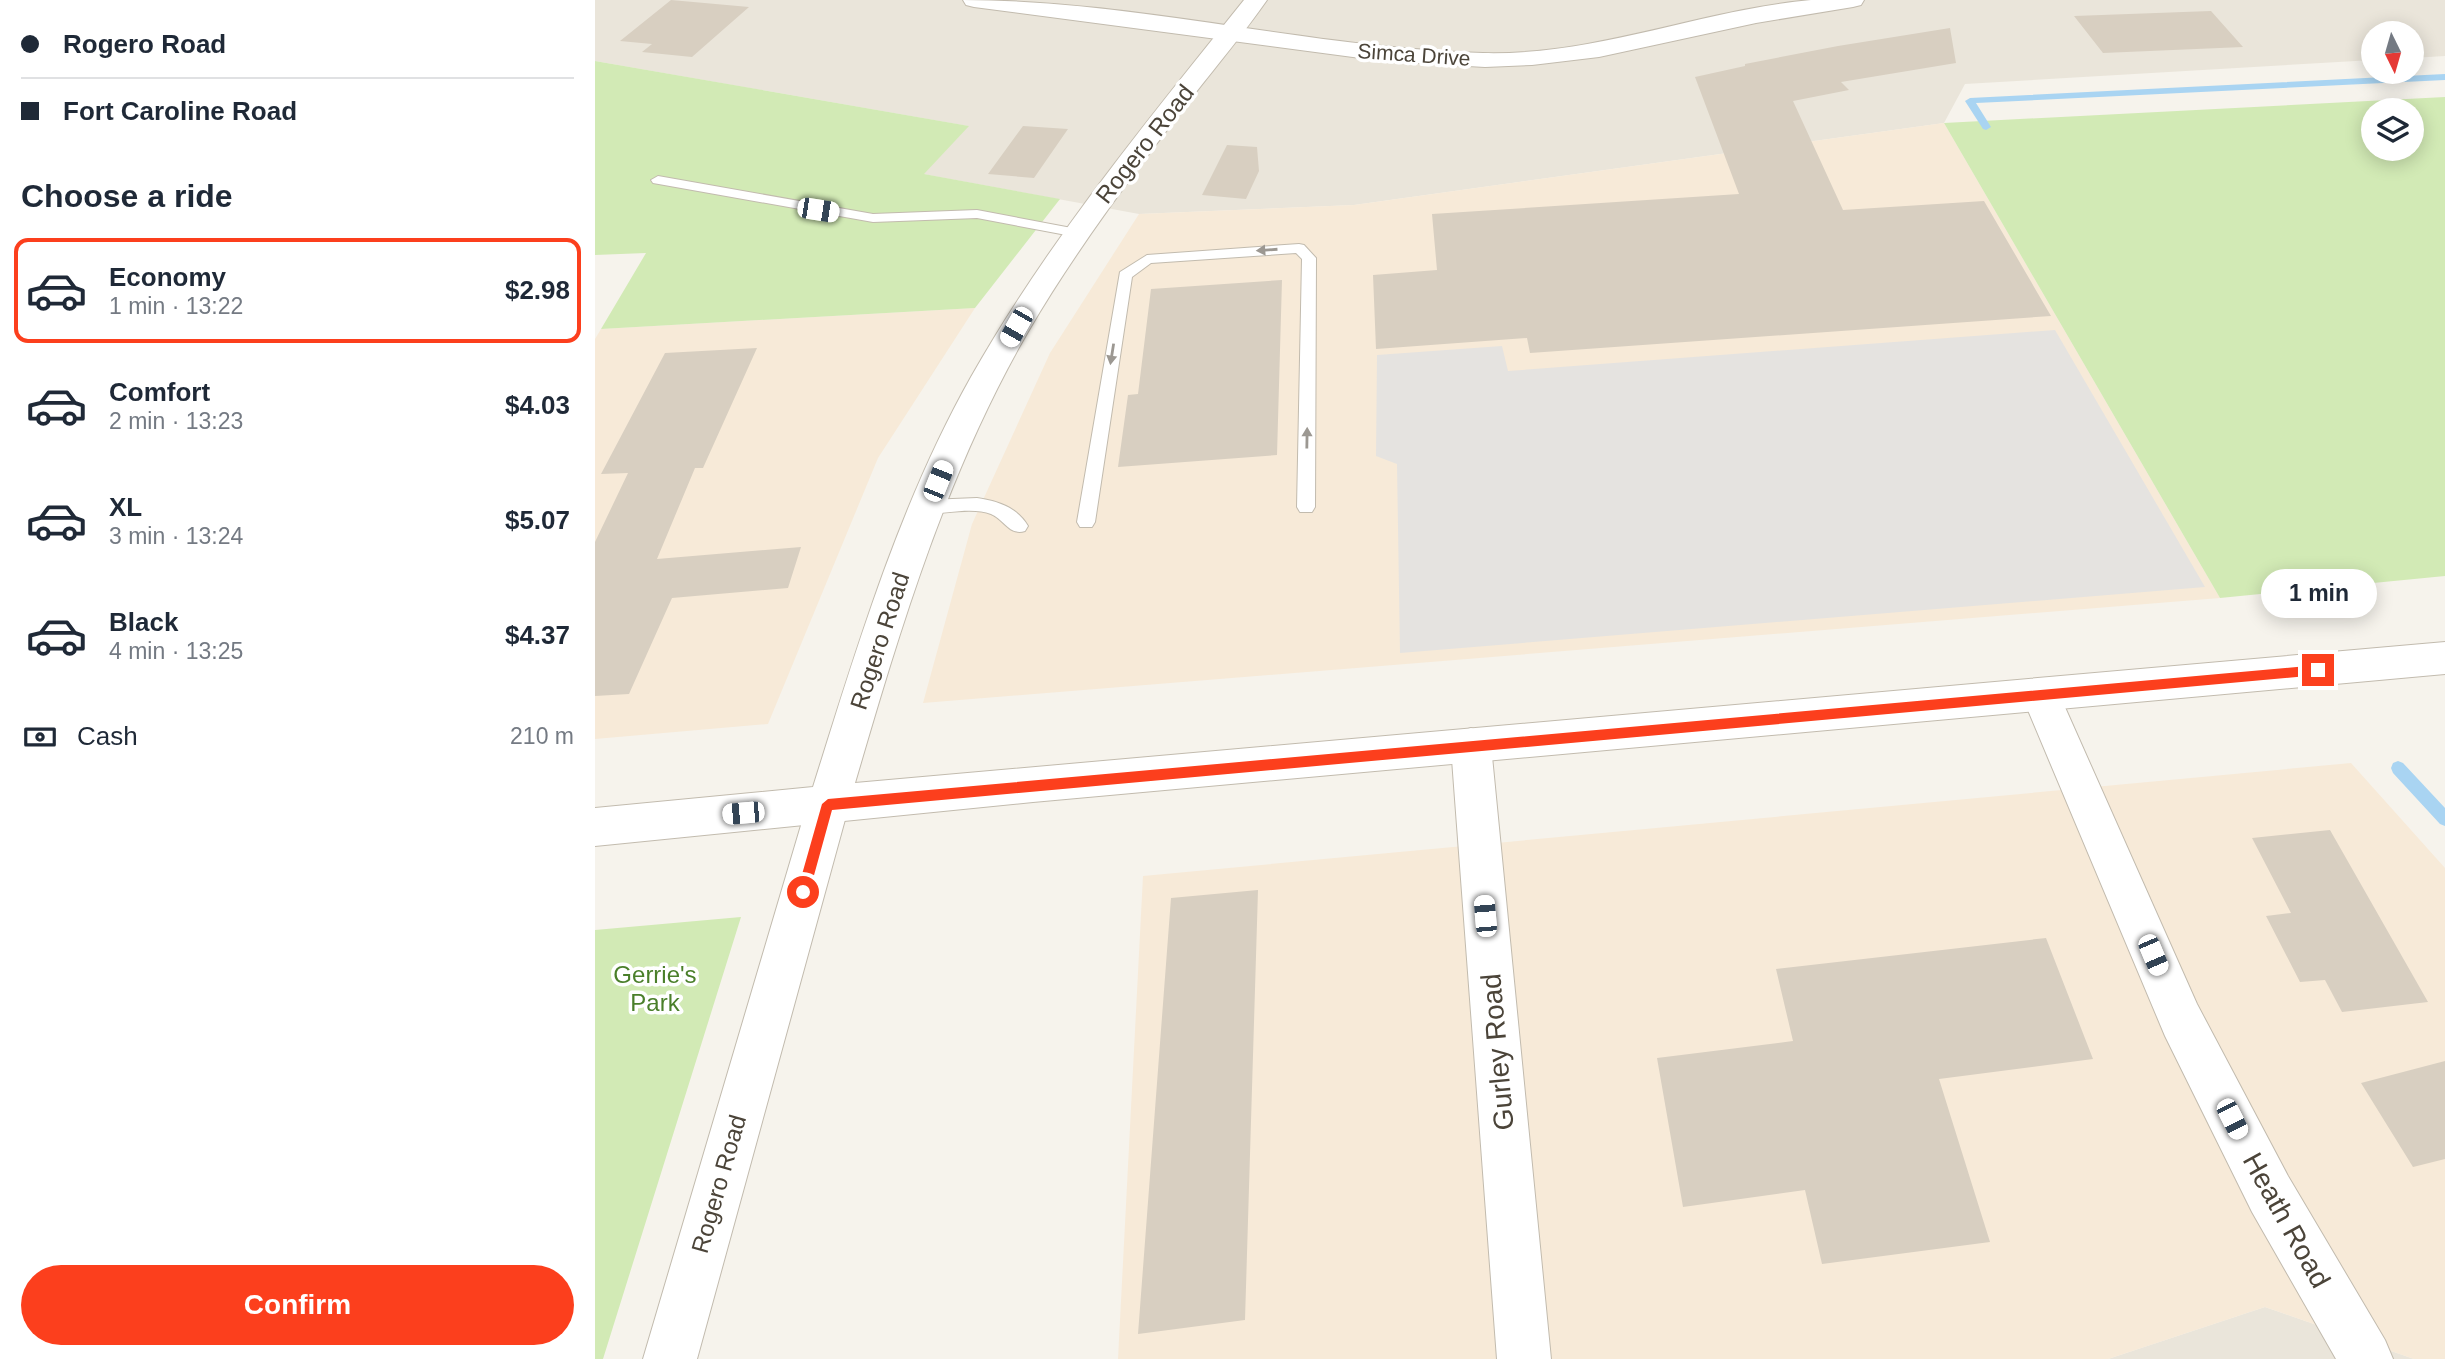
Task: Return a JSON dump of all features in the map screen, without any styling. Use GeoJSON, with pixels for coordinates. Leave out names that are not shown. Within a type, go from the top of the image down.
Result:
{"type":"FeatureCollection","features":[{"type":"Feature","properties":{"kind":"street","name":"Simca Drive"},"geometry":{"type":"LineString","coordinates":[[974,0],[1383,54],[1485,60],[1532,58],[1599,50],[1749,8],[1853,0]]}},
{"type":"Feature","properties":{"kind":"street","name":"Rogero Road"},"geometry":{"type":"LineString","coordinates":[[670,1359],[828,804],[904,566],[949,455],[985,379],[1023,313],[1077,233],[1256,0]]}},
{"type":"Feature","properties":{"kind":"street"},"geometry":{"type":"LineString","coordinates":[[595,827],[2445,658]]}},
{"type":"Feature","properties":{"kind":"street","name":"Heath Road"},"geometry":{"type":"LineString","coordinates":[[2041,696],[2181,1020],[2270,1194],[2366,1359]]}},
{"type":"Feature","properties":{"kind":"street","name":"Gurley Road"},"geometry":{"type":"LineString","coordinates":[[1471,746],[1524,1359]]}},
{"type":"Feature","properties":{"kind":"lane"},"geometry":{"type":"LineString","coordinates":[[658,180],[873,218],[977,214],[1077,233]]}},
{"type":"Feature","properties":{"kind":"lane"},"geometry":{"type":"LineString","coordinates":[[1086,522],[1125,275],[1147,259],[1299,248],[1309,258],[1306,507]]}},
{"type":"Feature","properties":{"kind":"lane"},"geometry":{"type":"LineString","coordinates":[[928,506],[977,505],[997,508],[1019,526]]}},
{"type":"Feature","properties":{"kind":"shaded area"},"geometry":{"type":"Polygon","coordinates":[[[595,0],[2445,0],[2445,56],[2424,57],[2424,21],[2361,21],[2361,61],[1965,84],[1944,123],[1354,205],[1139,214],[923,174],[968,126],[595,61],[595,0]]]}},
{"type":"Feature","properties":{"kind":"shaded area"},"geometry":{"type":"Polygon","coordinates":[[[1944,123],[2220,598],[923,703],[972,524],[1050,353],[1139,214],[1354,205],[1944,123]]]}},
{"type":"Feature","properties":{"kind":"shaded area"},"geometry":{"type":"Polygon","coordinates":[[[975,308],[878,458],[768,724],[595,739],[595,339],[601,329],[975,308]]]}},
{"type":"Feature","properties":{"kind":"shaded area"},"geometry":{"type":"Polygon","coordinates":[[[2055,330],[2205,587],[1400,653],[1397,464],[1376,456],[1377,355],[1502,346],[1508,371],[2055,330]]]}},
{"type":"Feature","properties":{"kind":"shaded area"},"geometry":{"type":"Polygon","coordinates":[[[2351,763],[2445,868],[2445,1359],[2414,1359],[2265,1307],[2108,1359],[1118,1359],[1143,876],[2351,763]]]}},
{"type":"Feature","properties":{"kind":"shaded area"},"geometry":{"type":"Polygon","coordinates":[[[2265,1307],[2414,1359],[2108,1359],[2265,1307]]]}},
{"type":"Feature","properties":{"kind":"green space"},"geometry":{"type":"Polygon","coordinates":[[[595,61],[969,126],[924,174],[1060,199],[975,308],[601,329],[646,253],[595,255],[595,61]]]}},
{"type":"Feature","properties":{"kind":"green space"},"geometry":{"type":"Polygon","coordinates":[[[2445,97],[2445,576],[2220,598],[1944,123],[2361,101],[2361,161],[2424,161],[2424,98],[2445,97]]]}},
{"type":"Feature","properties":{"kind":"green space","name":"Gerrie's Park"},"geometry":{"type":"Polygon","coordinates":[[[741,917],[603,1359],[595,1359],[595,930],[741,917]]]}},
{"type":"Feature","properties":{"kind":"building"},"geometry":{"type":"Polygon","coordinates":[[[671,0],[749,7],[692,57],[642,52],[652,44],[620,41],[671,0]]]}},
{"type":"Feature","properties":{"kind":"building"},"geometry":{"type":"Polygon","coordinates":[[[2211,11],[2243,47],[2103,53],[2074,16],[2211,11]]]}},
{"type":"Feature","properties":{"kind":"building"},"geometry":{"type":"Polygon","coordinates":[[[1950,28],[1956,63],[1841,82],[1849,90],[1793,101],[1843,210],[1984,201],[2051,316],[1530,353],[1527,338],[1376,349],[1373,275],[1437,270],[1432,214],[1739,194],[1695,77],[1745,64],[1838,46],[1950,28]]]}},
{"type":"Feature","properties":{"kind":"building"},"geometry":{"type":"Polygon","coordinates":[[[1023,126],[1068,129],[1034,178],[988,174],[1023,126]]]}},
{"type":"Feature","properties":{"kind":"building"},"geometry":{"type":"Polygon","coordinates":[[[1227,145],[1257,147],[1259,171],[1246,199],[1202,195],[1227,145]]]}},
{"type":"Feature","properties":{"kind":"building"},"geometry":{"type":"Polygon","coordinates":[[[1282,280],[1277,455],[1118,467],[1128,395],[1138,394],[1151,289],[1282,280]]]}},
{"type":"Feature","properties":{"kind":"building"},"geometry":{"type":"Polygon","coordinates":[[[757,348],[703,468],[695,468],[657,559],[801,547],[788,588],[672,598],[629,694],[595,696],[595,542],[628,473],[601,474],[665,353],[757,348]]]}},
{"type":"Feature","properties":{"kind":"building"},"geometry":{"type":"Polygon","coordinates":[[[2330,830],[2428,1002],[2342,1012],[2325,980],[2300,982],[2266,916],[2291,913],[2252,838],[2330,830]]]}},
{"type":"Feature","properties":{"kind":"building"},"geometry":{"type":"Polygon","coordinates":[[[1258,890],[1245,1320],[1138,1334],[1171,898],[1258,890]]]}},
{"type":"Feature","properties":{"kind":"building"},"geometry":{"type":"Polygon","coordinates":[[[2046,938],[2093,1059],[1939,1079],[1990,1242],[1822,1264],[1805,1190],[1683,1207],[1657,1058],[1793,1041],[1776,969],[2046,938]]]}},
{"type":"Feature","properties":{"kind":"building"},"geometry":{"type":"Polygon","coordinates":[[[2445,1061],[2445,1159],[2413,1167],[2361,1083],[2445,1061]]]}},
{"type":"Feature","properties":{"kind":"waterway"},"geometry":{"type":"LineString","coordinates":[[1986,127],[1970,101],[2445,77]]}},
{"type":"Feature","properties":{"kind":"waterway"},"geometry":{"type":"LineString","coordinates":[[2398,768],[2445,819]]}},
{"type":"Feature","properties":{"kind":"route"},"geometry":{"type":"LineString","coordinates":[[803,892],[828,804],[2318,670]]}}]}
